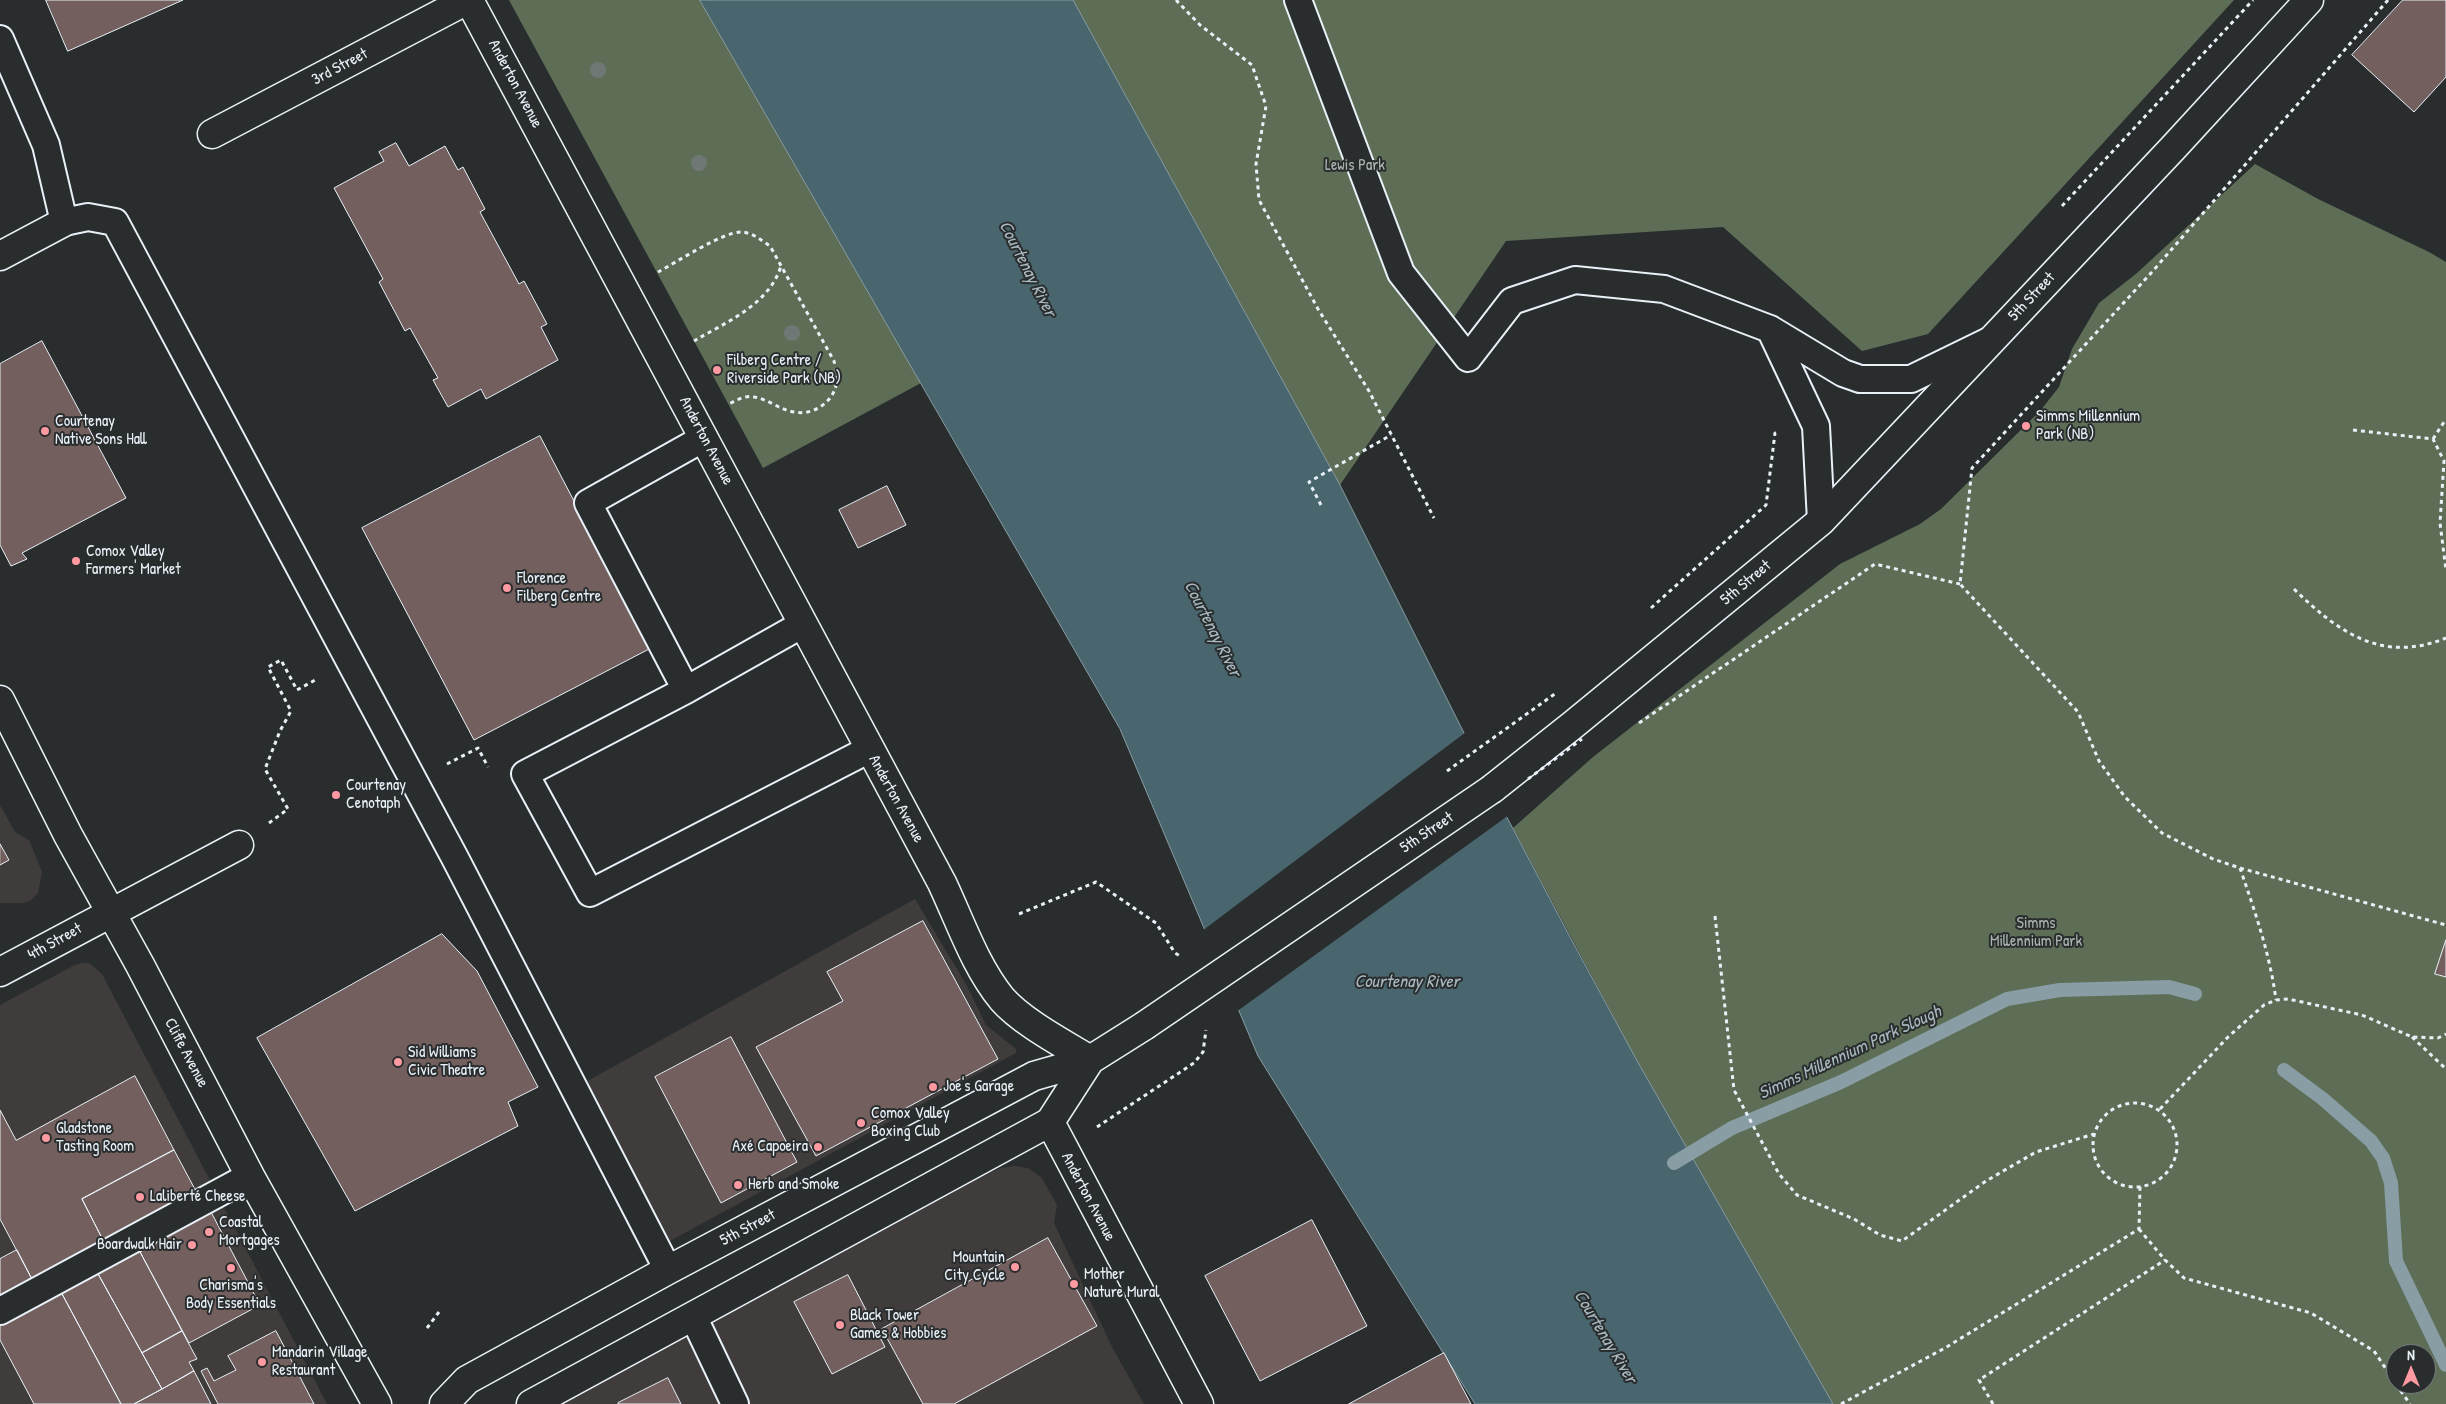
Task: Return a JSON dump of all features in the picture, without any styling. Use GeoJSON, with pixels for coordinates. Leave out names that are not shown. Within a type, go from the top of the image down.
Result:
{"type":"FeatureCollection","features":[{"type":"Feature","properties":{"kind":"street","name":"3rd Street"},"geometry":{"type":"LineString","coordinates":[[212,134],[468,0]]}},
{"type":"Feature","properties":{"kind":"street","name":"Anderton Avenue"},"geometry":{"type":"LineString","coordinates":[[468,0],[663,359],[942,883],[985,974],[1003,1000],[1037,1027],[1090,1060]]}},
{"type":"Feature","properties":{"kind":"street","name":"5th Street"},"geometry":{"type":"LineString","coordinates":[[444,1404],[467,1380],[668,1270],[1034,1076],[1090,1060],[1144,1026],[1492,789],[1580,736],[1821,521],[2310,0]]}},
{"type":"Feature","properties":{"kind":"street"},"geometry":{"type":"LineString","coordinates":[[0,256],[64,222]]}},
{"type":"Feature","properties":{"kind":"street","name":"Cliffe Avenue"},"geometry":{"type":"LineString","coordinates":[[0,700],[68,836],[250,1176],[377,1404]]}},
{"type":"Feature","properties":{"kind":"street","name":"4th Street"},"geometry":{"type":"LineString","coordinates":[[0,972],[239,845]]}},
{"type":"Feature","properties":{"kind":"street","name":"5th Street"},"geometry":{"type":"LineString","coordinates":[[532,1404],[1050,1122],[1090,1060]]}},
{"type":"Feature","properties":{"kind":"street","name":"Anderton Avenue"},"geometry":{"type":"LineString","coordinates":[[1050,1122],[1199,1404]]}},
{"type":"Feature","properties":{"kind":"lane"},"geometry":{"type":"LineString","coordinates":[[1298,0],[1401,273],[1468,358],[1512,301],[1574,280],[1664,289],[1770,329],[1843,373],[1860,379],[1911,378],[1992,339]]}},
{"type":"Feature","properties":{"kind":"lane"},"geometry":{"type":"LineString","coordinates":[[0,39],[46,145],[64,222],[88,217],[115,222],[455,858],[668,1270]]}},
{"type":"Feature","properties":{"kind":"lane"},"geometry":{"type":"LineString","coordinates":[[1770,329],[1816,426],[1821,521]]}},
{"type":"Feature","properties":{"kind":"lane"},"geometry":{"type":"LineString","coordinates":[[686,690],[588,502],[699,429]]}},
{"type":"Feature","properties":{"kind":"lane"},"geometry":{"type":"LineString","coordinates":[[803,624],[686,690],[525,774],[590,893],[870,749]]}},
{"type":"Feature","properties":{"kind":"lane"},"geometry":{"type":"LineString","coordinates":[[0,1311],[250,1176]]}},
{"type":"Feature","properties":{"kind":"lane"},"geometry":{"type":"LineString","coordinates":[[692,1316],[735,1404]]}},
{"type":"Feature","properties":{"kind":"path"},"geometry":{"type":"LineString","coordinates":[[1176,0],[1200,25],[1252,65],[1266,106],[1256,164],[1259,200],[1318,309],[1369,391],[1434,518]]}},
{"type":"Feature","properties":{"kind":"path"},"geometry":{"type":"LineString","coordinates":[[1960,584],[1972,468],[2152,272],[2388,0]]}},
{"type":"Feature","properties":{"kind":"path"},"geometry":{"type":"LineString","coordinates":[[624,289],[729,234],[742,232],[754,235],[770,246],[834,360],[837,378],[835,390],[824,404],[808,412],[793,412],[754,397],[739,399],[699,429]]}},
{"type":"Feature","properties":{"kind":"path"},"geometry":{"type":"LineString","coordinates":[[663,359],[756,304],[777,280],[781,266]]}},
{"type":"Feature","properties":{"kind":"path"},"geometry":{"type":"LineString","coordinates":[[2433,439],[2446,419]]}},
{"type":"Feature","properties":{"kind":"path"},"geometry":{"type":"LineString","coordinates":[[2353,430],[2433,439]]}},
{"type":"Feature","properties":{"kind":"path"},"geometry":{"type":"LineString","coordinates":[[1321,505],[1309,482],[1391,435]]}},
{"type":"Feature","properties":{"kind":"path"},"geometry":{"type":"LineString","coordinates":[[2433,439],[2444,461],[2440,523],[2446,570]]}},
{"type":"Feature","properties":{"kind":"path"},"geometry":{"type":"LineString","coordinates":[[1632,728],[1875,564],[1960,584],[2078,712],[2099,761],[2125,797],[2162,833],[2213,859],[2240,868],[2446,925]]}},
{"type":"Feature","properties":{"kind":"path"},"geometry":{"type":"LineString","coordinates":[[2294,589],[2318,613],[2350,634],[2372,645],[2404,648],[2446,638]]}},
{"type":"Feature","properties":{"kind":"path"},"geometry":{"type":"LineString","coordinates":[[239,845],[288,809],[265,769],[280,731],[291,712],[268,667],[281,660],[297,690]]}},
{"type":"Feature","properties":{"kind":"path"},"geometry":{"type":"LineString","coordinates":[[2240,868],[2262,933],[2273,976],[2276,1000]]}},
{"type":"Feature","properties":{"kind":"path"},"geometry":{"type":"LineString","coordinates":[[1715,916],[1734,1090],[1779,1174],[1797,1195],[1854,1219],[1880,1235],[1902,1241],[1986,1181],[2036,1152],[2094,1134]]}},
{"type":"Feature","properties":{"kind":"path"},"geometry":{"type":"LineString","coordinates":[[2160,1109],[2228,1037],[2264,1005],[2276,1000],[2288,999],[2362,1015],[2412,1037],[2446,1069]]}},
{"type":"Feature","properties":{"kind":"path"},"geometry":{"type":"LineString","coordinates":[[2412,1037],[2438,1038],[2446,1034]]}},
{"type":"Feature","properties":{"kind":"path"},"geometry":{"type":"LineString","coordinates":[[2140,1102],[2160,1109],[2173,1125],[2179,1145],[2174,1165],[2160,1180],[2140,1186],[2120,1185],[2102,1173],[2093,1154],[2094,1134],[2104,1116],[2120,1104],[2140,1102]]}},
{"type":"Feature","properties":{"kind":"path"},"geometry":{"type":"LineString","coordinates":[[2140,1186],[2139,1229],[2165,1260],[2184,1278],[2311,1314],[2374,1351],[2386,1369]]}},
{"type":"Feature","properties":{"kind":"path"},"geometry":{"type":"LineString","coordinates":[[1841,1404],[1945,1348],[2139,1229]]}},
{"type":"Feature","properties":{"kind":"path"},"geometry":{"type":"LineString","coordinates":[[1993,1404],[1979,1380],[2165,1260]]}},
{"type":"Feature","properties":{"kind":"path"},"geometry":{"type":"LineString","coordinates":[[427,1328],[440,1312]]}},
{"type":"Feature","properties":{"kind":"shaded area"},"geometry":{"type":"Polygon","coordinates":[[[0,805],[15,832],[29,840],[42,872],[38,893],[30,901],[24,903],[0,903],[0,805]]]}},
{"type":"Feature","properties":{"kind":"shaded area"},"geometry":{"type":"Polygon","coordinates":[[[915,899],[966,984],[986,1025],[1016,1049],[1016,1053],[657,1248],[575,1088],[915,899]]]}},
{"type":"Feature","properties":{"kind":"shaded area"},"geometry":{"type":"Polygon","coordinates":[[[81,963],[89,963],[102,974],[327,1404],[0,1404],[0,1005],[81,963]]]}},
{"type":"Feature","properties":{"kind":"shaded area"},"geometry":{"type":"Polygon","coordinates":[[[1015,1166],[1028,1168],[1042,1178],[1057,1205],[1054,1223],[1112,1347],[1144,1404],[559,1404],[985,1175],[1001,1168],[1015,1166]]]}},
{"type":"Feature","properties":{"kind":"green space"},"geometry":{"type":"Polygon","coordinates":[[[509,0],[700,0],[921,383],[763,468],[509,0]]]}},
{"type":"Feature","properties":{"kind":"green space","name":"Lewis Park"},"geometry":{"type":"Polygon","coordinates":[[[1073,0],[2234,0],[1928,334],[1862,351],[1723,227],[1506,241],[1340,485],[1073,0]]]}},
{"type":"Feature","properties":{"kind":"green space","name":"Simms Millennium Park"},"geometry":{"type":"Polygon","coordinates":[[[2255,164],[2318,199],[2446,262],[2446,1404],[1833,1404],[1636,1059],[1513,828],[1593,757],[1840,564],[1920,524],[1941,509],[2040,411],[2059,387],[2072,349],[2099,303],[2137,273],[2255,164]]]}},
{"type":"Feature","properties":{"kind":"water","name":"Courtenay River"},"geometry":{"type":"Polygon","coordinates":[[[700,0],[1073,0],[1340,485],[1492,789],[1636,1059],[1833,1404],[1475,1404],[1258,1056],[1120,729],[700,0]]]}},
{"type":"Feature","properties":{"kind":"pier"},"geometry":{"type":"Polygon","coordinates":[[[1466,732],[1509,815],[1236,1012],[1202,931],[1466,732]]]}},
{"type":"Feature","properties":{"kind":"building"},"geometry":{"type":"Polygon","coordinates":[[[46,0],[183,0],[68,51],[46,0]]]}},
{"type":"Feature","properties":{"kind":"building"},"geometry":{"type":"Polygon","coordinates":[[[2403,0],[2446,0],[2446,77],[2414,112],[2352,55],[2403,0]]]}},
{"type":"Feature","properties":{"kind":"building"},"geometry":{"type":"Polygon","coordinates":[[[396,143],[409,166],[445,146],[458,170],[463,167],[485,209],[480,212],[519,284],[524,281],[547,324],[541,327],[558,360],[486,399],[481,389],[448,407],[433,380],[438,378],[410,328],[405,331],[379,282],[383,279],[334,188],[384,161],[379,152],[396,143]]]}},
{"type":"Feature","properties":{"kind":"building","name":"Courtenay Native Sons Hall"},"geometry":{"type":"Polygon","coordinates":[[[42,341],[126,498],[22,553],[27,559],[11,566],[0,545],[0,364],[42,341]]]}},
{"type":"Feature","properties":{"kind":"building","name":"Florence Filberg Centre"},"geometry":{"type":"Polygon","coordinates":[[[540,436],[651,648],[474,740],[362,528],[540,436]]]}},
{"type":"Feature","properties":{"kind":"building"},"geometry":{"type":"Polygon","coordinates":[[[887,486],[906,525],[858,548],[839,510],[887,486]]]}},
{"type":"Feature","properties":{"kind":"building"},"geometry":{"type":"Polygon","coordinates":[[[0,844],[9,860],[0,865],[0,844]]]}},
{"type":"Feature","properties":{"kind":"building"},"geometry":{"type":"Polygon","coordinates":[[[923,921],[998,1059],[816,1156],[756,1047],[843,1001],[827,972],[923,921]]]}},
{"type":"Feature","properties":{"kind":"building","name":"Sid Williams Civic Theatre"},"geometry":{"type":"Polygon","coordinates":[[[442,934],[477,971],[538,1087],[508,1102],[518,1126],[355,1211],[257,1038],[442,934]]]}},
{"type":"Feature","properties":{"kind":"building"},"geometry":{"type":"Polygon","coordinates":[[[2446,940],[2446,977],[2435,974],[2446,940]]]}},
{"type":"Feature","properties":{"kind":"building"},"geometry":{"type":"Polygon","coordinates":[[[731,1037],[797,1162],[721,1203],[655,1077],[731,1037]]]}},
{"type":"Feature","properties":{"kind":"building"},"geometry":{"type":"Polygon","coordinates":[[[135,1076],[174,1150],[82,1199],[106,1246],[34,1283],[0,1219],[0,1110],[16,1140],[135,1076]]]}},
{"type":"Feature","properties":{"kind":"building","name":"Laliberté Cheese"},"geometry":{"type":"Polygon","coordinates":[[[174,1150],[198,1195],[106,1246],[82,1199],[174,1150]]]}},
{"type":"Feature","properties":{"kind":"building"},"geometry":{"type":"Polygon","coordinates":[[[211,1212],[260,1305],[189,1343],[139,1250],[211,1212]]]}},
{"type":"Feature","properties":{"kind":"building"},"geometry":{"type":"Polygon","coordinates":[[[1312,1220],[1367,1326],[1260,1381],[1205,1276],[1312,1220]]]}},
{"type":"Feature","properties":{"kind":"building"},"geometry":{"type":"Polygon","coordinates":[[[1048,1238],[1097,1326],[954,1404],[923,1404],[882,1329],[1048,1238]]]}},
{"type":"Feature","properties":{"kind":"building"},"geometry":{"type":"Polygon","coordinates":[[[17,1250],[34,1283],[0,1301],[0,1259],[17,1250]]]}},
{"type":"Feature","properties":{"kind":"building"},"geometry":{"type":"Polygon","coordinates":[[[139,1250],[182,1331],[142,1353],[97,1272],[139,1250]]]}},
{"type":"Feature","properties":{"kind":"building"},"geometry":{"type":"Polygon","coordinates":[[[97,1272],[162,1389],[134,1404],[121,1404],[61,1292],[97,1272]]]}},
{"type":"Feature","properties":{"kind":"building","name":"Black Tower Games & Hobbies"},"geometry":{"type":"Polygon","coordinates":[[[848,1275],[885,1347],[832,1374],[794,1302],[848,1275]]]}},
{"type":"Feature","properties":{"kind":"building"},"geometry":{"type":"Polygon","coordinates":[[[61,1292],[121,1404],[34,1404],[0,1340],[0,1324],[61,1292]]]}},
{"type":"Feature","properties":{"kind":"building"},"geometry":{"type":"Polygon","coordinates":[[[182,1331],[197,1359],[189,1362],[194,1371],[162,1389],[142,1353],[182,1331]]]}},
{"type":"Feature","properties":{"kind":"building","name":"Mandarin Village Restaurant"},"geometry":{"type":"Polygon","coordinates":[[[276,1331],[314,1404],[218,1404],[201,1371],[207,1368],[214,1381],[236,1370],[228,1356],[276,1331]]]}},
{"type":"Feature","properties":{"kind":"building"},"geometry":{"type":"Polygon","coordinates":[[[1444,1353],[1471,1404],[1349,1404],[1444,1353]]]}},
{"type":"Feature","properties":{"kind":"building"},"geometry":{"type":"Polygon","coordinates":[[[194,1371],[211,1404],[134,1404],[162,1389],[194,1371]]]}},
{"type":"Feature","properties":{"kind":"building"},"geometry":{"type":"Polygon","coordinates":[[[668,1378],[681,1404],[618,1404],[618,1403],[668,1378]]]}},
{"type":"Feature","properties":{"kind":"waterway","name":"Simms Millennium Park Slough"},"geometry":{"type":"LineString","coordinates":[[1674,1163],[1732,1128],[1841,1082],[2007,999],[2060,990],[2169,987],[2195,994]]}},
{"type":"Feature","properties":{"kind":"waterway","name":"Simms Millennium Park Slough"},"geometry":{"type":"LineString","coordinates":[[2284,1070],[2323,1099],[2371,1141],[2383,1158],[2391,1183],[2396,1261],[2446,1365]]}},
{"type":"Feature","properties":{"kind":"place","name":"Filberg Centre / Riverside Park (NB)"},"geometry":{"type":"Point","coordinates":[717,370]}},
{"type":"Feature","properties":{"kind":"place","name":"Simms Millennium Park (NB)"},"geometry":{"type":"Point","coordinates":[2026,426]}},
{"type":"Feature","properties":{"kind":"place","name":"Courtenay Native Sons Hall"},"geometry":{"type":"Point","coordinates":[45,431]}},
{"type":"Feature","properties":{"kind":"place","name":"Comox Valley Farmers' Market"},"geometry":{"type":"Point","coordinates":[76,561]}},
{"type":"Feature","properties":{"kind":"place","name":"Florence Filberg Centre"},"geometry":{"type":"Point","coordinates":[507,588]}},
{"type":"Feature","properties":{"kind":"place","name":"Courtenay Cenotaph"},"geometry":{"type":"Point","coordinates":[336,795]}},
{"type":"Feature","properties":{"kind":"place","name":"Sid Williams Civic Theatre"},"geometry":{"type":"Point","coordinates":[398,1062]}},
{"type":"Feature","properties":{"kind":"place","name":"Joe's Garage"},"geometry":{"type":"Point","coordinates":[933,1087]}},
{"type":"Feature","properties":{"kind":"place","name":"Comox Valley Boxing Club"},"geometry":{"type":"Point","coordinates":[861,1123]}},
{"type":"Feature","properties":{"kind":"place","name":"Gladstone Tasting Room"},"geometry":{"type":"Point","coordinates":[46,1138]}},
{"type":"Feature","properties":{"kind":"place","name":"Axé Capoeira"},"geometry":{"type":"Point","coordinates":[818,1147]}},
{"type":"Feature","properties":{"kind":"place","name":"Herb and Smoke"},"geometry":{"type":"Point","coordinates":[738,1185]}},
{"type":"Feature","properties":{"kind":"place","name":"Laliberté Cheese"},"geometry":{"type":"Point","coordinates":[140,1197]}},
{"type":"Feature","properties":{"kind":"place","name":"Coastal Mortgages"},"geometry":{"type":"Point","coordinates":[209,1232]}},
{"type":"Feature","properties":{"kind":"place","name":"Boardwalk Hair"},"geometry":{"type":"Point","coordinates":[192,1245]}},
{"type":"Feature","properties":{"kind":"place","name":"Mountain City Cycle"},"geometry":{"type":"Point","coordinates":[1015,1267]}},
{"type":"Feature","properties":{"kind":"place","name":"Charisma's Body Essentials"},"geometry":{"type":"Point","coordinates":[231,1268]}},
{"type":"Feature","properties":{"kind":"place","name":"Mother Nature Mural"},"geometry":{"type":"Point","coordinates":[1074,1284]}},
{"type":"Feature","properties":{"kind":"place","name":"Black Tower Games & Hobbies"},"geometry":{"type":"Point","coordinates":[840,1325]}},
{"type":"Feature","properties":{"kind":"place","name":"Mandarin Village Restaurant"},"geometry":{"type":"Point","coordinates":[262,1362]}}]}
